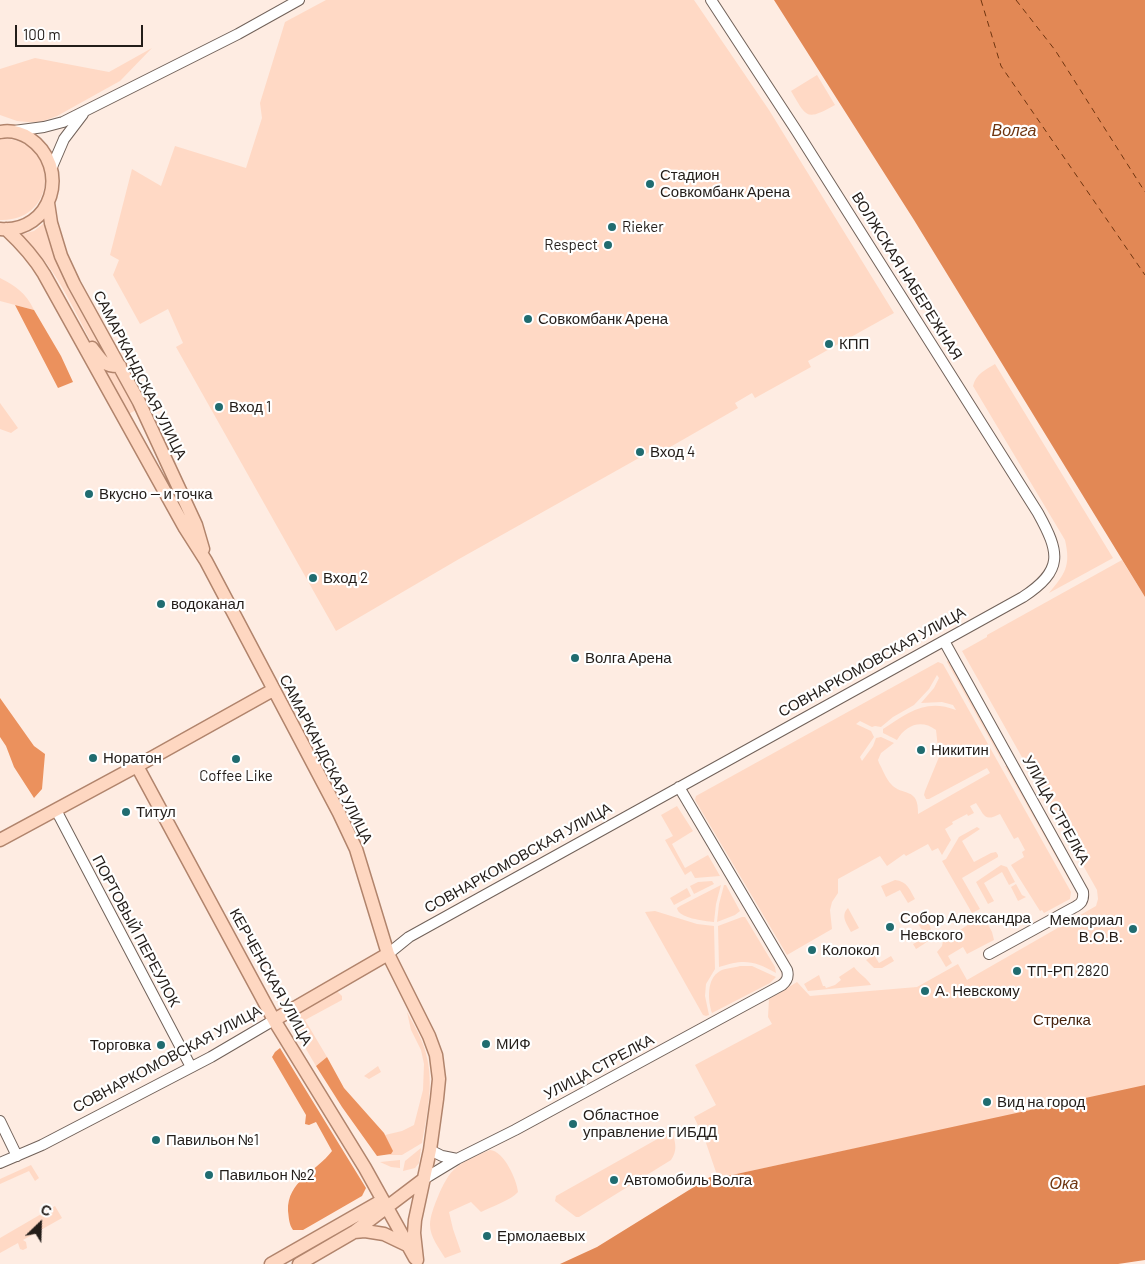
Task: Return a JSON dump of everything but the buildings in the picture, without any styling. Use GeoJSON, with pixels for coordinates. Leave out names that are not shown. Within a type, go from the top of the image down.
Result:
{"type":"FeatureCollection","features":[{"type":"Feature","properties":{"kind":"main road"},"geometry":{"type":"LineString","coordinates":[[3,229],[18,227],[30,222],[40,214],[48,203],[54,179],[52,167],[46,154],[37,144],[26,136],[5,130]]}},
{"type":"Feature","properties":{"kind":"main road","name":"САМАРКАНДСКАЯ УЛИЦА"},"geometry":{"type":"LineString","coordinates":[[48,203],[61,256],[74,284],[120,366],[165,456],[196,525],[206,562]]}},
{"type":"Feature","properties":{"kind":"main road","name":"САМАРКАНДСКАЯ УЛИЦА"},"geometry":{"type":"LineString","coordinates":[[3,229],[36,260],[184,528],[206,562],[335,804],[356,848],[388,954],[436,1054],[439,1079],[430,1150],[415,1220],[414,1233],[418,1262]]}},
{"type":"Feature","properties":{"kind":"main road"},"geometry":{"type":"LineString","coordinates":[[76,333],[86,339],[104,363],[111,366],[120,366]]}},
{"type":"Feature","properties":{"kind":"main road"},"geometry":{"type":"LineString","coordinates":[[0,840],[273,690]]}},
{"type":"Feature","properties":{"kind":"main road","name":"КЕРЧЕНСКАЯ УЛИЦА"},"geometry":{"type":"LineString","coordinates":[[137,766],[274,1020],[324,1100],[418,1262]]}},
{"type":"Feature","properties":{"kind":"main road","name":"СОВНАРКОМОВСКАЯ УЛИЦА"},"geometry":{"type":"LineString","coordinates":[[274,1020],[388,954]]}},
{"type":"Feature","properties":{"kind":"main road"},"geometry":{"type":"LineString","coordinates":[[270,1264],[385,1204],[424,1179]]}},
{"type":"Feature","properties":{"kind":"main road"},"geometry":{"type":"LineString","coordinates":[[299,1264],[354,1232],[372,1218],[385,1204]]}},
{"type":"Feature","properties":{"kind":"main road"},"geometry":{"type":"LineString","coordinates":[[354,1232],[365,1231],[384,1234],[407,1245]]}},
{"type":"Feature","properties":{"kind":"street"},"geometry":{"type":"LineString","coordinates":[[5,130],[54,125],[86,111],[124,90],[238,34],[299,0]]}},
{"type":"Feature","properties":{"kind":"street","name":"ВОЛЖСКАЯ НАБЕРЕЖНАЯ"},"geometry":{"type":"LineString","coordinates":[[711,0],[807,147],[1038,513],[1051,537],[1055,552],[1054,564],[1049,576]]}},
{"type":"Feature","properties":{"kind":"street"},"geometry":{"type":"LineString","coordinates":[[52,167],[64,139],[86,111]]}},
{"type":"Feature","properties":{"kind":"street","name":"СОВНАРКОМОВСКАЯ УЛИЦА"},"geometry":{"type":"LineString","coordinates":[[388,954],[410,937],[1023,598],[1049,576]]}},
{"type":"Feature","properties":{"kind":"street","name":"УЛИЦА СТРЕЛКА"},"geometry":{"type":"LineString","coordinates":[[944,641],[1081,884],[1084,898],[1081,903],[989,954]]}},
{"type":"Feature","properties":{"kind":"street","name":"УЛИЦА СТРЕЛКА"},"geometry":{"type":"LineString","coordinates":[[424,1179],[457,1159],[782,985],[787,980],[787,970],[679,787]]}},
{"type":"Feature","properties":{"kind":"street","name":"ПОРТОВЫЙ ПЕРЕУЛОК"},"geometry":{"type":"LineString","coordinates":[[56,810],[191,1067]]}},
{"type":"Feature","properties":{"kind":"street","name":"СОВНАРКОМОВСКАЯ УЛИЦА"},"geometry":{"type":"LineString","coordinates":[[0,1164],[42,1145],[191,1067],[274,1020]]}},
{"type":"Feature","properties":{"kind":"street"},"geometry":{"type":"LineString","coordinates":[[0,1121],[17,1156]]}},
{"type":"Feature","properties":{"kind":"street"},"geometry":{"type":"LineString","coordinates":[[430,1150],[442,1156],[457,1159]]}},
{"type":"Feature","properties":{"kind":"green space","name":"Совкомбанк Арена"},"geometry":{"type":"Polygon","coordinates":[[[326,0],[694,0],[769,110],[894,313],[808,361],[811,367],[755,398],[752,393],[735,403],[738,408],[658,454],[655,449],[459,559],[336,631],[176,347],[183,343],[168,309],[140,324],[113,275],[119,260],[110,255],[132,169],[161,186],[175,146],[246,168],[262,118],[260,103],[285,22],[326,0]]]}},
{"type":"Feature","properties":{"kind":"green space"},"geometry":{"type":"Polygon","coordinates":[[[152,48],[120,81],[57,116],[38,123],[17,121],[0,115],[0,69],[35,58],[109,72],[152,48]]]}},
{"type":"Feature","properties":{"kind":"green space"},"geometry":{"type":"Polygon","coordinates":[[[817,75],[835,105],[813,115],[804,112],[791,91],[817,75]]]}},
{"type":"Feature","properties":{"kind":"green space"},"geometry":{"type":"Polygon","coordinates":[[[0,138],[20,142],[34,152],[42,165],[45,180],[42,195],[33,208],[19,217],[0,220],[0,138]]]}},
{"type":"Feature","properties":{"kind":"green space"},"geometry":{"type":"Polygon","coordinates":[[[44,223],[48,240],[62,274],[107,354],[103,355],[95,349],[53,273],[32,246],[19,235],[34,231],[44,223]]]}},
{"type":"Feature","properties":{"kind":"green space"},"geometry":{"type":"Polygon","coordinates":[[[0,278],[20,291],[28,299],[34,310],[0,301],[0,278]]]}},
{"type":"Feature","properties":{"kind":"green space"},"geometry":{"type":"Polygon","coordinates":[[[995,364],[1113,558],[1049,593],[1063,575],[1067,563],[1065,540],[973,386],[984,370],[995,364]]]}},
{"type":"Feature","properties":{"kind":"green space"},"geometry":{"type":"Polygon","coordinates":[[[103,372],[118,373],[136,410],[127,415],[103,372]]]}},
{"type":"Feature","properties":{"kind":"green space"},"geometry":{"type":"Polygon","coordinates":[[[0,403],[18,428],[11,433],[0,429],[0,403]]]}},
{"type":"Feature","properties":{"kind":"green space","name":"Стрелка"},"geometry":{"type":"Polygon","coordinates":[[[1122,560],[1145,597],[1145,1086],[718,1178],[705,1140],[694,1117],[716,1105],[695,1065],[772,1024],[768,1017],[769,999],[797,982],[810,996],[917,987],[958,964],[967,980],[1096,906],[1098,899],[1097,890],[962,651],[987,637],[987,635],[1122,560]]]}},
{"type":"Feature","properties":{"kind":"green space"},"geometry":{"type":"Polygon","coordinates":[[[949,658],[1003,756],[1001,759],[947,662],[949,658]]]}},
{"type":"Feature","properties":{"kind":"green space"},"geometry":{"type":"Polygon","coordinates":[[[938,662],[943,664],[1071,892],[1070,899],[1044,913],[1042,910],[1040,911],[1011,865],[1024,857],[1022,852],[1025,850],[1018,837],[1014,839],[1000,814],[991,817],[985,816],[976,803],[970,806],[974,813],[968,816],[967,814],[952,822],[953,824],[945,829],[951,840],[942,855],[938,848],[932,851],[928,844],[906,856],[904,854],[887,866],[880,856],[838,879],[838,893],[832,902],[830,910],[832,929],[787,955],[695,800],[696,796],[938,662]],[[937,675],[929,689],[914,705],[893,717],[881,727],[872,727],[860,721],[856,724],[871,731],[874,737],[860,757],[862,761],[873,746],[876,738],[881,737],[894,743],[881,753],[878,760],[879,763],[886,777],[895,788],[909,793],[916,799],[918,814],[990,773],[987,768],[926,799],[925,791],[939,757],[936,730],[925,725],[914,725],[909,727],[897,740],[883,733],[883,729],[917,709],[935,706],[956,710],[953,705],[942,702],[921,703],[934,688],[939,678],[937,675]]]}},
{"type":"Feature","properties":{"kind":"green space"},"geometry":{"type":"Polygon","coordinates":[[[1005,766],[1007,766],[1072,878],[1069,880],[1005,766]]]}},
{"type":"Feature","properties":{"kind":"green space"},"geometry":{"type":"Polygon","coordinates":[[[677,806],[693,831],[672,844],[685,868],[708,855],[720,876],[695,878],[691,871],[685,875],[665,840],[673,836],[661,815],[677,806]]]}},
{"type":"Feature","properties":{"kind":"green space"},"geometry":{"type":"Polygon","coordinates":[[[977,827],[980,829],[962,841],[974,862],[991,853],[996,852],[998,857],[962,878],[980,909],[972,913],[942,861],[946,859],[959,837],[977,827]]]}},
{"type":"Feature","properties":{"kind":"green space"},"geometry":{"type":"Polygon","coordinates":[[[1001,865],[1007,867],[1015,882],[1009,885],[1002,872],[984,883],[994,901],[988,904],[976,882],[1001,865]]]}},
{"type":"Feature","properties":{"kind":"green space"},"geometry":{"type":"Polygon","coordinates":[[[895,880],[905,884],[915,899],[908,903],[900,890],[886,897],[881,886],[895,880]]]}},
{"type":"Feature","properties":{"kind":"green space"},"geometry":{"type":"Polygon","coordinates":[[[712,881],[714,884],[694,894],[690,886],[698,882],[712,881]]]}},
{"type":"Feature","properties":{"kind":"green space"},"geometry":{"type":"Polygon","coordinates":[[[1016,884],[1022,895],[1026,897],[1018,901],[1011,887],[1016,884]]]}},
{"type":"Feature","properties":{"kind":"green space"},"geometry":{"type":"Polygon","coordinates":[[[721,885],[714,922],[687,917],[678,911],[677,908],[680,906],[721,885]]]}},
{"type":"Feature","properties":{"kind":"green space"},"geometry":{"type":"Polygon","coordinates":[[[724,885],[726,885],[740,911],[717,922],[719,904],[724,885]]]}},
{"type":"Feature","properties":{"kind":"green space"},"geometry":{"type":"Polygon","coordinates":[[[687,888],[691,896],[674,905],[670,898],[687,888]]]}},
{"type":"Feature","properties":{"kind":"green space"},"geometry":{"type":"Polygon","coordinates":[[[848,908],[859,928],[851,932],[844,917],[848,908]]]}},
{"type":"Feature","properties":{"kind":"green space"},"geometry":{"type":"Polygon","coordinates":[[[655,911],[697,924],[714,926],[715,969],[706,984],[705,996],[709,1015],[703,1015],[645,912],[655,911]]]}},
{"type":"Feature","properties":{"kind":"green space"},"geometry":{"type":"Polygon","coordinates":[[[745,917],[775,967],[776,973],[761,965],[748,962],[719,967],[718,926],[745,917]]]}},
{"type":"Feature","properties":{"kind":"green space"},"geometry":{"type":"Polygon","coordinates":[[[984,917],[994,940],[967,954],[963,947],[948,956],[952,963],[946,967],[937,952],[942,946],[943,941],[974,921],[984,917]]]}},
{"type":"Feature","properties":{"kind":"green space"},"geometry":{"type":"Polygon","coordinates":[[[927,920],[931,930],[930,938],[916,949],[913,944],[926,937],[919,925],[927,920]]]}},
{"type":"Feature","properties":{"kind":"green space"},"geometry":{"type":"Polygon","coordinates":[[[874,955],[879,963],[891,956],[894,961],[882,968],[874,968],[866,960],[874,955]]]}},
{"type":"Feature","properties":{"kind":"green space"},"geometry":{"type":"Polygon","coordinates":[[[740,966],[752,966],[776,977],[770,983],[712,1013],[709,990],[712,979],[722,970],[740,966]]]}},
{"type":"Feature","properties":{"kind":"green space"},"geometry":{"type":"Polygon","coordinates":[[[854,967],[871,985],[808,991],[804,984],[819,975],[823,986],[826,988],[835,985],[841,980],[839,977],[854,967]]]}},
{"type":"Feature","properties":{"kind":"green space"},"geometry":{"type":"Polygon","coordinates":[[[336,990],[342,996],[342,1000],[305,1020],[327,1057],[316,1066],[293,1027],[292,1022],[296,1013],[336,990]]]}},
{"type":"Feature","properties":{"kind":"green space"},"geometry":{"type":"Polygon","coordinates":[[[407,1012],[424,1047],[427,1059],[430,1083],[428,1107],[422,1143],[402,1155],[389,1155],[391,1154],[385,1135],[402,1131],[414,1125],[423,1090],[424,1064],[421,1050],[411,1030],[407,1012]]]}},
{"type":"Feature","properties":{"kind":"green space"},"geometry":{"type":"Polygon","coordinates":[[[378,1066],[381,1072],[369,1079],[364,1076],[378,1066]]]}},
{"type":"Feature","properties":{"kind":"green space"},"geometry":{"type":"Polygon","coordinates":[[[668,1133],[673,1135],[675,1145],[675,1151],[671,1160],[579,1217],[576,1217],[555,1201],[556,1196],[668,1133]]]}},
{"type":"Feature","properties":{"kind":"green space"},"geometry":{"type":"Polygon","coordinates":[[[421,1148],[419,1163],[415,1168],[403,1171],[405,1161],[421,1148]]]}},
{"type":"Feature","properties":{"kind":"green space"},"geometry":{"type":"Polygon","coordinates":[[[490,1150],[500,1155],[509,1167],[518,1192],[481,1212],[471,1202],[449,1212],[461,1252],[445,1258],[435,1242],[430,1229],[433,1208],[446,1180],[456,1167],[490,1150]]]}},
{"type":"Feature","properties":{"kind":"green space"},"geometry":{"type":"Polygon","coordinates":[[[400,1160],[400,1168],[391,1167],[380,1162],[400,1160]]]}},
{"type":"Feature","properties":{"kind":"green space"},"geometry":{"type":"Polygon","coordinates":[[[31,1165],[39,1178],[35,1181],[29,1171],[0,1184],[0,1179],[31,1165]]]}},
{"type":"Feature","properties":{"kind":"green space"},"geometry":{"type":"Polygon","coordinates":[[[55,1206],[62,1218],[23,1240],[26,1242],[27,1248],[20,1249],[18,1243],[0,1253],[0,1238],[55,1206]]]}},
{"type":"Feature","properties":{"kind":"shaded area"},"geometry":{"type":"Polygon","coordinates":[[[15,305],[34,310],[61,356],[73,382],[58,388],[15,305]]]}},
{"type":"Feature","properties":{"kind":"shaded area"},"geometry":{"type":"Polygon","coordinates":[[[0,698],[34,746],[45,754],[42,789],[34,798],[14,767],[6,746],[0,737],[0,698]]]}},
{"type":"Feature","properties":{"kind":"shaded area"},"geometry":{"type":"Polygon","coordinates":[[[280,1048],[366,1188],[362,1196],[303,1230],[293,1230],[289,1221],[289,1201],[292,1192],[297,1184],[332,1151],[316,1122],[309,1125],[305,1124],[306,1115],[272,1057],[280,1048]]]}},
{"type":"Feature","properties":{"kind":"shaded area"},"geometry":{"type":"Polygon","coordinates":[[[327,1057],[344,1088],[384,1133],[393,1151],[391,1154],[377,1156],[342,1107],[316,1066],[327,1057]]]}},
{"type":"Feature","properties":{"kind":"water","name":"Волга"},"geometry":{"type":"Polygon","coordinates":[[[774,0],[1145,0],[1145,597],[914,220],[774,0]]]}},
{"type":"Feature","properties":{"kind":"water","name":"Ока"},"geometry":{"type":"Polygon","coordinates":[[[1145,1085],[1145,1260],[1118,1264],[560,1264],[597,1247],[710,1177],[718,1178],[1145,1085]]]}},
{"type":"Feature","properties":{"kind":"ferry route"},"geometry":{"type":"LineString","coordinates":[[981,0],[1001,66],[1145,275]]}},
{"type":"Feature","properties":{"kind":"ferry route"},"geometry":{"type":"LineString","coordinates":[[1016,0],[1055,50],[1145,192]]}},
{"type":"Feature","properties":{"kind":"place","name":"Стадион Совкомбанк Арена"},"geometry":{"type":"Point","coordinates":[650,184]}},
{"type":"Feature","properties":{"kind":"place","name":"Rieker"},"geometry":{"type":"Point","coordinates":[612,227]}},
{"type":"Feature","properties":{"kind":"place","name":"Respect"},"geometry":{"type":"Point","coordinates":[608,245]}},
{"type":"Feature","properties":{"kind":"place","name":"Совкомбанк Арена"},"geometry":{"type":"Point","coordinates":[528,319]}},
{"type":"Feature","properties":{"kind":"place","name":"КПП"},"geometry":{"type":"Point","coordinates":[829,344]}},
{"type":"Feature","properties":{"kind":"place","name":"Вход 1"},"geometry":{"type":"Point","coordinates":[219,407]}},
{"type":"Feature","properties":{"kind":"place","name":"Вход 4"},"geometry":{"type":"Point","coordinates":[640,452]}},
{"type":"Feature","properties":{"kind":"place","name":"Вкусно — и точка"},"geometry":{"type":"Point","coordinates":[89,494]}},
{"type":"Feature","properties":{"kind":"place","name":"Вход 2"},"geometry":{"type":"Point","coordinates":[313,578]}},
{"type":"Feature","properties":{"kind":"place","name":"водоканал"},"geometry":{"type":"Point","coordinates":[161,604]}},
{"type":"Feature","properties":{"kind":"place","name":"Волга Арена"},"geometry":{"type":"Point","coordinates":[575,658]}},
{"type":"Feature","properties":{"kind":"place","name":"Никитин"},"geometry":{"type":"Point","coordinates":[921,750]}},
{"type":"Feature","properties":{"kind":"place","name":"Норатон"},"geometry":{"type":"Point","coordinates":[93,758]}},
{"type":"Feature","properties":{"kind":"place","name":"Coffee Like"},"geometry":{"type":"Point","coordinates":[236,759]}},
{"type":"Feature","properties":{"kind":"place","name":"Титул"},"geometry":{"type":"Point","coordinates":[126,812]}},
{"type":"Feature","properties":{"kind":"place","name":"Собор Александра Невского"},"geometry":{"type":"Point","coordinates":[890,927]}},
{"type":"Feature","properties":{"kind":"place","name":"Мемориал В.О.В."},"geometry":{"type":"Point","coordinates":[1133,929]}},
{"type":"Feature","properties":{"kind":"place","name":"Колокол"},"geometry":{"type":"Point","coordinates":[812,950]}},
{"type":"Feature","properties":{"kind":"place","name":"ТП-РП 2820"},"geometry":{"type":"Point","coordinates":[1017,971]}},
{"type":"Feature","properties":{"kind":"place","name":"А. Невскому"},"geometry":{"type":"Point","coordinates":[925,991]}},
{"type":"Feature","properties":{"kind":"place","name":"МИФ"},"geometry":{"type":"Point","coordinates":[486,1044]}},
{"type":"Feature","properties":{"kind":"place","name":"Торговка"},"geometry":{"type":"Point","coordinates":[161,1045]}},
{"type":"Feature","properties":{"kind":"place","name":"Вид на город"},"geometry":{"type":"Point","coordinates":[987,1102]}},
{"type":"Feature","properties":{"kind":"place","name":"Областное управление ГИБДД"},"geometry":{"type":"Point","coordinates":[573,1124]}},
{"type":"Feature","properties":{"kind":"place","name":"Павильон №1"},"geometry":{"type":"Point","coordinates":[156,1140]}},
{"type":"Feature","properties":{"kind":"place","name":"Павильон №2"},"geometry":{"type":"Point","coordinates":[209,1175]}},
{"type":"Feature","properties":{"kind":"place","name":"Автомобиль Волга"},"geometry":{"type":"Point","coordinates":[614,1180]}},
{"type":"Feature","properties":{"kind":"place","name":"Ермолаевых"},"geometry":{"type":"Point","coordinates":[487,1236]}}]}
